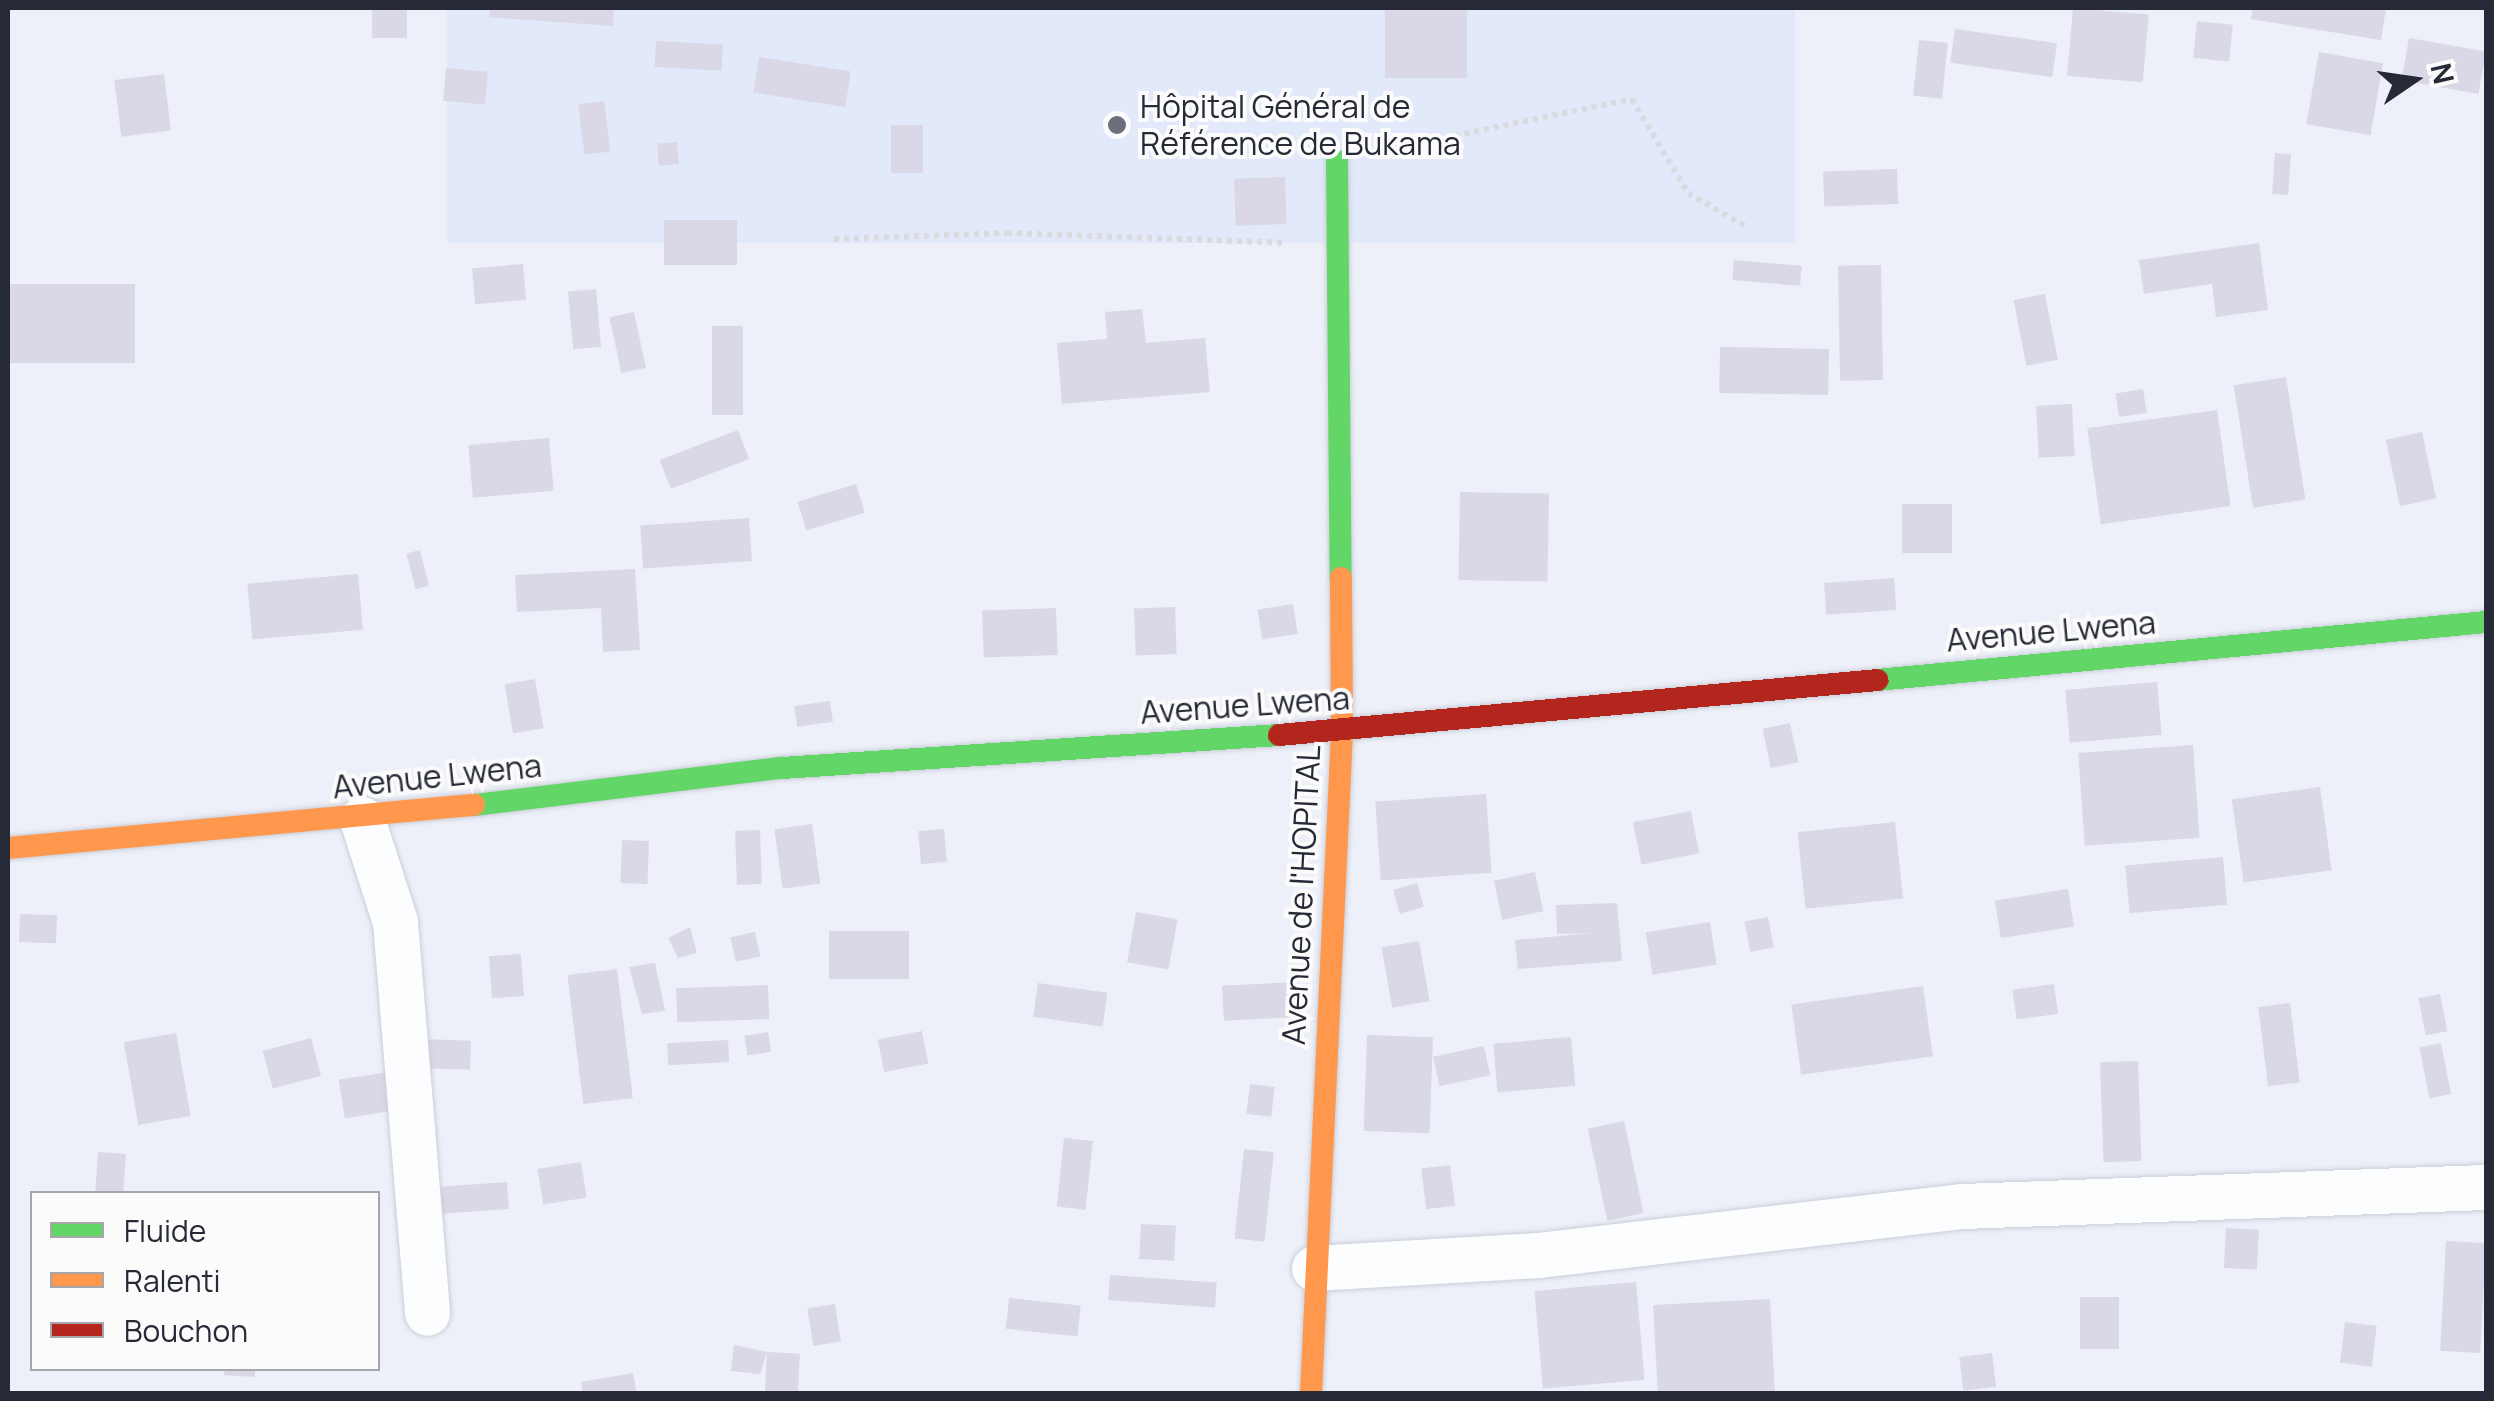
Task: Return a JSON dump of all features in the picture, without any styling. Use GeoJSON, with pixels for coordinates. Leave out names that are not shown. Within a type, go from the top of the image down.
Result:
{"type":"FeatureCollection","features":[{"type":"Feature","properties":{"kind":"main road","name":"Avenue de l'HOPITAL"},"geometry":{"type":"LineString","coordinates":[[1310,1394],[1342,732],[1337,160]]}},
{"type":"Feature","properties":{"kind":"main road","name":"Avenue Lwena"},"geometry":{"type":"LineString","coordinates":[[8,848],[362,818],[782,768],[1342,732],[2486,622]]}},
{"type":"Feature","properties":{"kind":"street"},"geometry":{"type":"LineString","coordinates":[[362,818],[394,922],[427,1313]]}},
{"type":"Feature","properties":{"kind":"street"},"geometry":{"type":"LineString","coordinates":[[1314,1268],[1538,1254],[1962,1206],[2486,1186]]}},
{"type":"Feature","properties":{"kind":"path"},"geometry":{"type":"LineString","coordinates":[[1337,160],[1632,99],[1688,193],[1747,228]]}},
{"type":"Feature","properties":{"kind":"path"},"geometry":{"type":"LineString","coordinates":[[834,239],[1007,233],[1338,243]]}},
{"type":"Feature","properties":{"kind":"shaded area","name":"Hôpital Général de Référence de Bukama"},"geometry":{"type":"Polygon","coordinates":[[[447,8],[1795,8],[1795,243],[447,243],[447,8]]]}},
{"type":"Feature","properties":{"kind":"building"},"geometry":{"type":"Polygon","coordinates":[[[372,8],[407,8],[407,38],[372,38],[372,8]]]}},
{"type":"Feature","properties":{"kind":"building"},"geometry":{"type":"Polygon","coordinates":[[[490,8],[614,8],[613,26],[489,17],[490,8]]]}},
{"type":"Feature","properties":{"kind":"building"},"geometry":{"type":"Polygon","coordinates":[[[1385,8],[1467,8],[1467,78],[1385,78],[1385,8]]]}},
{"type":"Feature","properties":{"kind":"building"},"geometry":{"type":"Polygon","coordinates":[[[2073,8],[2149,15],[2143,82],[2067,76],[2073,8]]]}},
{"type":"Feature","properties":{"kind":"building"},"geometry":{"type":"Polygon","coordinates":[[[2253,8],[2386,8],[2381,40],[2251,19],[2253,8]]]}},
{"type":"Feature","properties":{"kind":"building"},"geometry":{"type":"Polygon","coordinates":[[[2197,21],[2233,25],[2229,62],[2193,58],[2197,21]]]}},
{"type":"Feature","properties":{"kind":"building"},"geometry":{"type":"Polygon","coordinates":[[[1955,29],[2057,43],[2052,77],[1950,63],[1955,29]]]}},
{"type":"Feature","properties":{"kind":"building"},"geometry":{"type":"Polygon","coordinates":[[[2409,38],[2486,52],[2478,94],[2402,80],[2409,38]]]}},
{"type":"Feature","properties":{"kind":"building"},"geometry":{"type":"Polygon","coordinates":[[[1919,40],[1948,43],[1942,99],[1913,96],[1919,40]]]}},
{"type":"Feature","properties":{"kind":"building"},"geometry":{"type":"Polygon","coordinates":[[[656,41],[723,45],[722,70],[655,67],[656,41]]]}},
{"type":"Feature","properties":{"kind":"building"},"geometry":{"type":"Polygon","coordinates":[[[2319,52],[2383,63],[2370,135],[2306,124],[2319,52]]]}},
{"type":"Feature","properties":{"kind":"building"},"geometry":{"type":"Polygon","coordinates":[[[759,57],[851,72],[845,107],[753,93],[759,57]]]}},
{"type":"Feature","properties":{"kind":"building"},"geometry":{"type":"Polygon","coordinates":[[[446,68],[488,72],[485,105],[443,101],[446,68]]]}},
{"type":"Feature","properties":{"kind":"building"},"geometry":{"type":"Polygon","coordinates":[[[164,74],[171,131],[121,137],[114,80],[164,74]]]}},
{"type":"Feature","properties":{"kind":"building"},"geometry":{"type":"Polygon","coordinates":[[[604,101],[610,152],[584,155],[578,104],[604,101]]]}},
{"type":"Feature","properties":{"kind":"building"},"geometry":{"type":"Polygon","coordinates":[[[891,125],[923,125],[923,173],[891,173],[891,125]]]}},
{"type":"Feature","properties":{"kind":"building"},"geometry":{"type":"Polygon","coordinates":[[[677,142],[679,164],[659,166],[657,144],[677,142]]]}},
{"type":"Feature","properties":{"kind":"building"},"geometry":{"type":"Polygon","coordinates":[[[2275,153],[2291,154],[2288,195],[2272,194],[2275,153]]]}},
{"type":"Feature","properties":{"kind":"building"},"geometry":{"type":"Polygon","coordinates":[[[1897,169],[1898,204],[1824,207],[1823,172],[1897,169]]]}},
{"type":"Feature","properties":{"kind":"building"},"geometry":{"type":"Polygon","coordinates":[[[1285,177],[1287,224],[1236,226],[1234,179],[1285,177]]]}},
{"type":"Feature","properties":{"kind":"building"},"geometry":{"type":"Polygon","coordinates":[[[664,220],[737,220],[737,265],[664,265],[664,220]]]}},
{"type":"Feature","properties":{"kind":"building"},"geometry":{"type":"Polygon","coordinates":[[[2259,243],[2268,310],[2216,317],[2212,284],[2144,294],[2139,260],[2259,243]]]}},
{"type":"Feature","properties":{"kind":"building"},"geometry":{"type":"Polygon","coordinates":[[[1734,260],[1802,266],[1800,286],[1732,280],[1734,260]]]}},
{"type":"Feature","properties":{"kind":"building"},"geometry":{"type":"Polygon","coordinates":[[[523,264],[526,300],[475,304],[472,268],[523,264]]]}},
{"type":"Feature","properties":{"kind":"building"},"geometry":{"type":"Polygon","coordinates":[[[1881,265],[1883,380],[1840,381],[1838,266],[1881,265]]]}},
{"type":"Feature","properties":{"kind":"building"},"geometry":{"type":"Polygon","coordinates":[[[8,284],[135,284],[135,363],[8,363],[8,284]]]}},
{"type":"Feature","properties":{"kind":"building"},"geometry":{"type":"Polygon","coordinates":[[[596,289],[601,347],[573,349],[568,291],[596,289]]]}},
{"type":"Feature","properties":{"kind":"building"},"geometry":{"type":"Polygon","coordinates":[[[2045,294],[2058,360],[2026,366],[2014,300],[2045,294]]]}},
{"type":"Feature","properties":{"kind":"building"},"geometry":{"type":"Polygon","coordinates":[[[1142,309],[1146,343],[1205,338],[1210,392],[1062,404],[1057,343],[1107,339],[1105,312],[1142,309]]]}},
{"type":"Feature","properties":{"kind":"building"},"geometry":{"type":"Polygon","coordinates":[[[634,312],[646,368],[621,373],[610,317],[634,312]]]}},
{"type":"Feature","properties":{"kind":"building"},"geometry":{"type":"Polygon","coordinates":[[[712,326],[743,326],[743,415],[712,415],[712,326]]]}},
{"type":"Feature","properties":{"kind":"building"},"geometry":{"type":"Polygon","coordinates":[[[1720,347],[1829,349],[1828,395],[1719,393],[1720,347]]]}},
{"type":"Feature","properties":{"kind":"building"},"geometry":{"type":"Polygon","coordinates":[[[2286,377],[2305,499],[2253,508],[2234,385],[2286,377]]]}},
{"type":"Feature","properties":{"kind":"building"},"geometry":{"type":"Polygon","coordinates":[[[2143,389],[2147,413],[2119,417],[2115,393],[2143,389]]]}},
{"type":"Feature","properties":{"kind":"building"},"geometry":{"type":"Polygon","coordinates":[[[2072,404],[2075,456],[2039,458],[2036,406],[2072,404]]]}},
{"type":"Feature","properties":{"kind":"building"},"geometry":{"type":"Polygon","coordinates":[[[2217,410],[2230,506],[2101,524],[2087,428],[2217,410]]]}},
{"type":"Feature","properties":{"kind":"building"},"geometry":{"type":"Polygon","coordinates":[[[738,430],[749,459],[671,489],[660,460],[738,430]]]}},
{"type":"Feature","properties":{"kind":"building"},"geometry":{"type":"Polygon","coordinates":[[[2422,432],[2436,499],[2400,506],[2386,440],[2422,432]]]}},
{"type":"Feature","properties":{"kind":"building"},"geometry":{"type":"Polygon","coordinates":[[[549,438],[554,491],[473,498],[468,445],[549,438]]]}},
{"type":"Feature","properties":{"kind":"building"},"geometry":{"type":"Polygon","coordinates":[[[856,484],[865,513],[806,531],[798,502],[856,484]]]}},
{"type":"Feature","properties":{"kind":"building"},"geometry":{"type":"Polygon","coordinates":[[[1460,492],[1549,494],[1547,582],[1458,580],[1460,492]]]}},
{"type":"Feature","properties":{"kind":"building"},"geometry":{"type":"Polygon","coordinates":[[[1902,504],[1952,504],[1952,553],[1902,553],[1902,504]]]}},
{"type":"Feature","properties":{"kind":"building"},"geometry":{"type":"Polygon","coordinates":[[[749,518],[752,561],[643,568],[640,526],[749,518]]]}},
{"type":"Feature","properties":{"kind":"building"},"geometry":{"type":"Polygon","coordinates":[[[420,550],[429,586],[415,589],[406,553],[420,550]]]}},
{"type":"Feature","properties":{"kind":"building"},"geometry":{"type":"Polygon","coordinates":[[[635,569],[640,650],[603,652],[601,608],[517,612],[515,575],[635,569]]]}},
{"type":"Feature","properties":{"kind":"building"},"geometry":{"type":"Polygon","coordinates":[[[358,574],[363,630],[252,639],[247,584],[358,574]]]}},
{"type":"Feature","properties":{"kind":"building"},"geometry":{"type":"Polygon","coordinates":[[[1894,578],[1896,610],[1826,615],[1824,583],[1894,578]]]}},
{"type":"Feature","properties":{"kind":"building"},"geometry":{"type":"Polygon","coordinates":[[[1293,604],[1298,634],[1262,639],[1257,610],[1293,604]]]}},
{"type":"Feature","properties":{"kind":"building"},"geometry":{"type":"Polygon","coordinates":[[[1175,607],[1177,654],[1136,655],[1134,608],[1175,607]]]}},
{"type":"Feature","properties":{"kind":"building"},"geometry":{"type":"Polygon","coordinates":[[[1056,608],[1058,655],[984,658],[982,611],[1056,608]]]}},
{"type":"Feature","properties":{"kind":"building"},"geometry":{"type":"Polygon","coordinates":[[[535,679],[544,728],[513,734],[504,684],[535,679]]]}},
{"type":"Feature","properties":{"kind":"building"},"geometry":{"type":"Polygon","coordinates":[[[2157,682],[2162,735],[2070,743],[2065,690],[2157,682]]]}},
{"type":"Feature","properties":{"kind":"building"},"geometry":{"type":"Polygon","coordinates":[[[830,701],[833,722],[797,727],[794,706],[830,701]]]}},
{"type":"Feature","properties":{"kind":"building"},"geometry":{"type":"Polygon","coordinates":[[[1790,723],[1798,762],[1771,768],[1763,729],[1790,723]]]}},
{"type":"Feature","properties":{"kind":"building"},"geometry":{"type":"Polygon","coordinates":[[[2193,745],[2199,838],[2085,846],[2078,753],[2193,745]]]}},
{"type":"Feature","properties":{"kind":"building"},"geometry":{"type":"Polygon","coordinates":[[[2320,787],[2332,870],[2244,883],[2232,799],[2320,787]]]}},
{"type":"Feature","properties":{"kind":"building"},"geometry":{"type":"Polygon","coordinates":[[[1486,794],[1492,873],[1381,881],[1375,802],[1486,794]]]}},
{"type":"Feature","properties":{"kind":"building"},"geometry":{"type":"Polygon","coordinates":[[[1691,811],[1699,853],[1641,864],[1633,822],[1691,811]]]}},
{"type":"Feature","properties":{"kind":"building"},"geometry":{"type":"Polygon","coordinates":[[[1895,822],[1903,899],[1806,909],[1798,832],[1895,822]]]}},
{"type":"Feature","properties":{"kind":"building"},"geometry":{"type":"Polygon","coordinates":[[[812,824],[820,883],[783,889],[774,829],[812,824]]]}},
{"type":"Feature","properties":{"kind":"building"},"geometry":{"type":"Polygon","coordinates":[[[944,829],[947,862],[921,864],[918,831],[944,829]]]}},
{"type":"Feature","properties":{"kind":"building"},"geometry":{"type":"Polygon","coordinates":[[[760,830],[762,884],[737,885],[735,831],[760,830]]]}},
{"type":"Feature","properties":{"kind":"building"},"geometry":{"type":"Polygon","coordinates":[[[622,840],[649,841],[647,884],[620,883],[622,840]]]}},
{"type":"Feature","properties":{"kind":"building"},"geometry":{"type":"Polygon","coordinates":[[[2223,857],[2227,905],[2130,913],[2125,866],[2223,857]]]}},
{"type":"Feature","properties":{"kind":"building"},"geometry":{"type":"Polygon","coordinates":[[[1535,872],[1543,911],[1502,920],[1494,881],[1535,872]]]}},
{"type":"Feature","properties":{"kind":"building"},"geometry":{"type":"Polygon","coordinates":[[[1417,883],[1424,907],[1400,914],[1393,890],[1417,883]]]}},
{"type":"Feature","properties":{"kind":"building"},"geometry":{"type":"Polygon","coordinates":[[[2068,889],[2074,927],[2001,938],[1995,901],[2068,889]]]}},
{"type":"Feature","properties":{"kind":"building"},"geometry":{"type":"Polygon","coordinates":[[[1617,903],[1622,961],[1518,969],[1515,940],[1593,933],[1557,934],[1556,905],[1617,903]]]}},
{"type":"Feature","properties":{"kind":"building"},"geometry":{"type":"Polygon","coordinates":[[[1136,912],[1177,919],[1169,970],[1127,962],[1136,912]]]}},
{"type":"Feature","properties":{"kind":"building"},"geometry":{"type":"Polygon","coordinates":[[[20,914],[57,915],[56,943],[19,942],[20,914]]]}},
{"type":"Feature","properties":{"kind":"building"},"geometry":{"type":"Polygon","coordinates":[[[1768,917],[1774,947],[1750,952],[1744,922],[1768,917]]]}},
{"type":"Feature","properties":{"kind":"building"},"geometry":{"type":"Polygon","coordinates":[[[1710,922],[1717,964],[1653,975],[1646,932],[1710,922]]]}},
{"type":"Feature","properties":{"kind":"building"},"geometry":{"type":"Polygon","coordinates":[[[690,927],[697,953],[678,958],[668,938],[690,927]]]}},
{"type":"Feature","properties":{"kind":"building"},"geometry":{"type":"Polygon","coordinates":[[[829,931],[909,931],[909,979],[829,979],[829,931]]]}},
{"type":"Feature","properties":{"kind":"building"},"geometry":{"type":"Polygon","coordinates":[[[755,932],[760,956],[736,962],[731,937],[755,932]]]}},
{"type":"Feature","properties":{"kind":"building"},"geometry":{"type":"Polygon","coordinates":[[[1419,941],[1430,1001],[1392,1008],[1382,948],[1419,941]]]}},
{"type":"Feature","properties":{"kind":"building"},"geometry":{"type":"Polygon","coordinates":[[[521,954],[524,996],[492,998],[489,956],[521,954]]]}},
{"type":"Feature","properties":{"kind":"building"},"geometry":{"type":"Polygon","coordinates":[[[655,963],[665,1011],[642,1014],[629,967],[655,963]]]}},
{"type":"Feature","properties":{"kind":"building"},"geometry":{"type":"Polygon","coordinates":[[[617,969],[633,1098],[583,1104],[567,975],[617,969]]]}},
{"type":"Feature","properties":{"kind":"building"},"geometry":{"type":"Polygon","coordinates":[[[1294,982],[1296,1017],[1224,1021],[1222,986],[1294,982]]]}},
{"type":"Feature","properties":{"kind":"building"},"geometry":{"type":"Polygon","coordinates":[[[1038,983],[1107,993],[1103,1026],[1033,1017],[1038,983]]]}},
{"type":"Feature","properties":{"kind":"building"},"geometry":{"type":"Polygon","coordinates":[[[2054,984],[2058,1014],[2017,1020],[2012,990],[2054,984]]]}},
{"type":"Feature","properties":{"kind":"building"},"geometry":{"type":"Polygon","coordinates":[[[768,985],[769,1019],[677,1022],[676,988],[768,985]]]}},
{"type":"Feature","properties":{"kind":"building"},"geometry":{"type":"Polygon","coordinates":[[[1923,986],[1933,1056],[1801,1075],[1791,1005],[1923,986]]]}},
{"type":"Feature","properties":{"kind":"building"},"geometry":{"type":"Polygon","coordinates":[[[2440,994],[2447,1031],[2426,1035],[2418,998],[2440,994]]]}},
{"type":"Feature","properties":{"kind":"building"},"geometry":{"type":"Polygon","coordinates":[[[2290,1003],[2300,1082],[2268,1086],[2258,1007],[2290,1003]]]}},
{"type":"Feature","properties":{"kind":"building"},"geometry":{"type":"Polygon","coordinates":[[[922,1031],[928,1063],[884,1072],[878,1040],[922,1031]]]}},
{"type":"Feature","properties":{"kind":"building"},"geometry":{"type":"Polygon","coordinates":[[[768,1032],[771,1052],[747,1056],[744,1036],[768,1032]]]}},
{"type":"Feature","properties":{"kind":"building"},"geometry":{"type":"Polygon","coordinates":[[[176,1033],[191,1116],[138,1125],[124,1042],[176,1033]]]}},
{"type":"Feature","properties":{"kind":"building"},"geometry":{"type":"Polygon","coordinates":[[[1367,1035],[1433,1037],[1430,1133],[1364,1131],[1367,1035]]]}},
{"type":"Feature","properties":{"kind":"building"},"geometry":{"type":"Polygon","coordinates":[[[1571,1037],[1575,1086],[1498,1093],[1493,1044],[1571,1037]]]}},
{"type":"Feature","properties":{"kind":"building"},"geometry":{"type":"Polygon","coordinates":[[[311,1038],[321,1076],[273,1089],[263,1051],[311,1038]]]}},
{"type":"Feature","properties":{"kind":"building"},"geometry":{"type":"Polygon","coordinates":[[[422,1039],[471,1041],[470,1070],[421,1068],[422,1039]]]}},
{"type":"Feature","properties":{"kind":"building"},"geometry":{"type":"Polygon","coordinates":[[[728,1040],[729,1062],[668,1065],[667,1043],[728,1040]]]}},
{"type":"Feature","properties":{"kind":"building"},"geometry":{"type":"Polygon","coordinates":[[[2441,1043],[2451,1094],[2429,1098],[2419,1047],[2441,1043]]]}},
{"type":"Feature","properties":{"kind":"building"},"geometry":{"type":"Polygon","coordinates":[[[1484,1046],[1490,1075],[1439,1086],[1433,1057],[1484,1046]]]}},
{"type":"Feature","properties":{"kind":"building"},"geometry":{"type":"Polygon","coordinates":[[[2138,1061],[2141,1161],[2104,1162],[2100,1062],[2138,1061]]]}},
{"type":"Feature","properties":{"kind":"building"},"geometry":{"type":"Polygon","coordinates":[[[388,1072],[394,1111],[345,1118],[339,1080],[388,1072]]]}},
{"type":"Feature","properties":{"kind":"building"},"geometry":{"type":"Polygon","coordinates":[[[1250,1084],[1275,1087],[1271,1117],[1246,1114],[1250,1084]]]}},
{"type":"Feature","properties":{"kind":"building"},"geometry":{"type":"Polygon","coordinates":[[[1624,1121],[1644,1213],[1607,1221],[1588,1129],[1624,1121]]]}},
{"type":"Feature","properties":{"kind":"building"},"geometry":{"type":"Polygon","coordinates":[[[1064,1138],[1093,1141],[1086,1210],[1057,1207],[1064,1138]]]}},
{"type":"Feature","properties":{"kind":"building"},"geometry":{"type":"Polygon","coordinates":[[[1244,1149],[1274,1152],[1264,1242],[1235,1239],[1244,1149]]]}},
{"type":"Feature","properties":{"kind":"building"},"geometry":{"type":"Polygon","coordinates":[[[98,1152],[126,1154],[123,1191],[95,1191],[98,1152]]]}},
{"type":"Feature","properties":{"kind":"building"},"geometry":{"type":"Polygon","coordinates":[[[581,1162],[587,1198],[543,1204],[538,1169],[581,1162]]]}},
{"type":"Feature","properties":{"kind":"building"},"geometry":{"type":"Polygon","coordinates":[[[1450,1165],[1455,1206],[1426,1209],[1421,1169],[1450,1165]]]}},
{"type":"Feature","properties":{"kind":"building"},"geometry":{"type":"Polygon","coordinates":[[[507,1182],[509,1209],[442,1214],[440,1187],[507,1182]]]}},
{"type":"Feature","properties":{"kind":"building"},"geometry":{"type":"Polygon","coordinates":[[[1141,1224],[1176,1226],[1174,1261],[1139,1259],[1141,1224]]]}},
{"type":"Feature","properties":{"kind":"building"},"geometry":{"type":"Polygon","coordinates":[[[2226,1228],[2259,1230],[2257,1270],[2224,1268],[2226,1228]]]}},
{"type":"Feature","properties":{"kind":"building"},"geometry":{"type":"Polygon","coordinates":[[[2446,1241],[2486,1243],[2480,1353],[2440,1351],[2446,1241]]]}},
{"type":"Feature","properties":{"kind":"building"},"geometry":{"type":"Polygon","coordinates":[[[1110,1275],[1217,1282],[1215,1307],[1108,1300],[1110,1275]]]}},
{"type":"Feature","properties":{"kind":"building"},"geometry":{"type":"Polygon","coordinates":[[[1636,1282],[1645,1380],[1543,1389],[1534,1291],[1636,1282]]]}},
{"type":"Feature","properties":{"kind":"building"},"geometry":{"type":"Polygon","coordinates":[[[2080,1297],[2119,1297],[2119,1349],[2080,1349],[2080,1297]]]}},
{"type":"Feature","properties":{"kind":"building"},"geometry":{"type":"Polygon","coordinates":[[[1009,1298],[1081,1306],[1077,1336],[1006,1329],[1009,1298]]]}},
{"type":"Feature","properties":{"kind":"building"},"geometry":{"type":"Polygon","coordinates":[[[1770,1299],[1775,1394],[1658,1394],[1653,1305],[1770,1299]]]}},
{"type":"Feature","properties":{"kind":"building"},"geometry":{"type":"Polygon","coordinates":[[[835,1304],[841,1342],[813,1346],[807,1308],[835,1304]]]}},
{"type":"Feature","properties":{"kind":"building"},"geometry":{"type":"Polygon","coordinates":[[[2345,1322],[2377,1326],[2372,1367],[2340,1363],[2345,1322]]]}},
{"type":"Feature","properties":{"kind":"building"},"geometry":{"type":"Polygon","coordinates":[[[734,1345],[767,1352],[760,1374],[731,1371],[734,1345]]]}},
{"type":"Feature","properties":{"kind":"building"},"geometry":{"type":"Polygon","coordinates":[[[767,1352],[800,1354],[798,1394],[765,1394],[767,1352]]]}},
{"type":"Feature","properties":{"kind":"building"},"geometry":{"type":"Polygon","coordinates":[[[1992,1353],[1996,1387],[1963,1391],[1959,1357],[1992,1353]]]}},
{"type":"Feature","properties":{"kind":"building"},"geometry":{"type":"Polygon","coordinates":[[[225,1371],[255,1371],[255,1377],[224,1375],[225,1371]]]}},
{"type":"Feature","properties":{"kind":"building"},"geometry":{"type":"Polygon","coordinates":[[[633,1373],[637,1394],[583,1394],[581,1382],[633,1373]]]}},
{"type":"Feature","properties":{"kind":"traffic: fast"},"geometry":{"type":"LineString","coordinates":[[1337,161],[1341,578]]}},
{"type":"Feature","properties":{"kind":"traffic: fast"},"geometry":{"type":"LineString","coordinates":[[1877,680],[2486,622]]}},
{"type":"Feature","properties":{"kind":"traffic: fast"},"geometry":{"type":"LineString","coordinates":[[474,805],[782,768],[1279,735]]}},
{"type":"Feature","properties":{"kind":"traffic: slow"},"geometry":{"type":"LineString","coordinates":[[1311,1394],[1342,731],[1341,578]]}},
{"type":"Feature","properties":{"kind":"traffic: slow"},"geometry":{"type":"LineString","coordinates":[[8,848],[474,805]]}},
{"type":"Feature","properties":{"kind":"traffic: jam"},"geometry":{"type":"LineString","coordinates":[[1279,735],[1877,680]]}},
{"type":"Feature","properties":{"kind":"place","name":"Hôpital Général de Référence de Bukama"},"geometry":{"type":"Point","coordinates":[1117,125]}}]}
